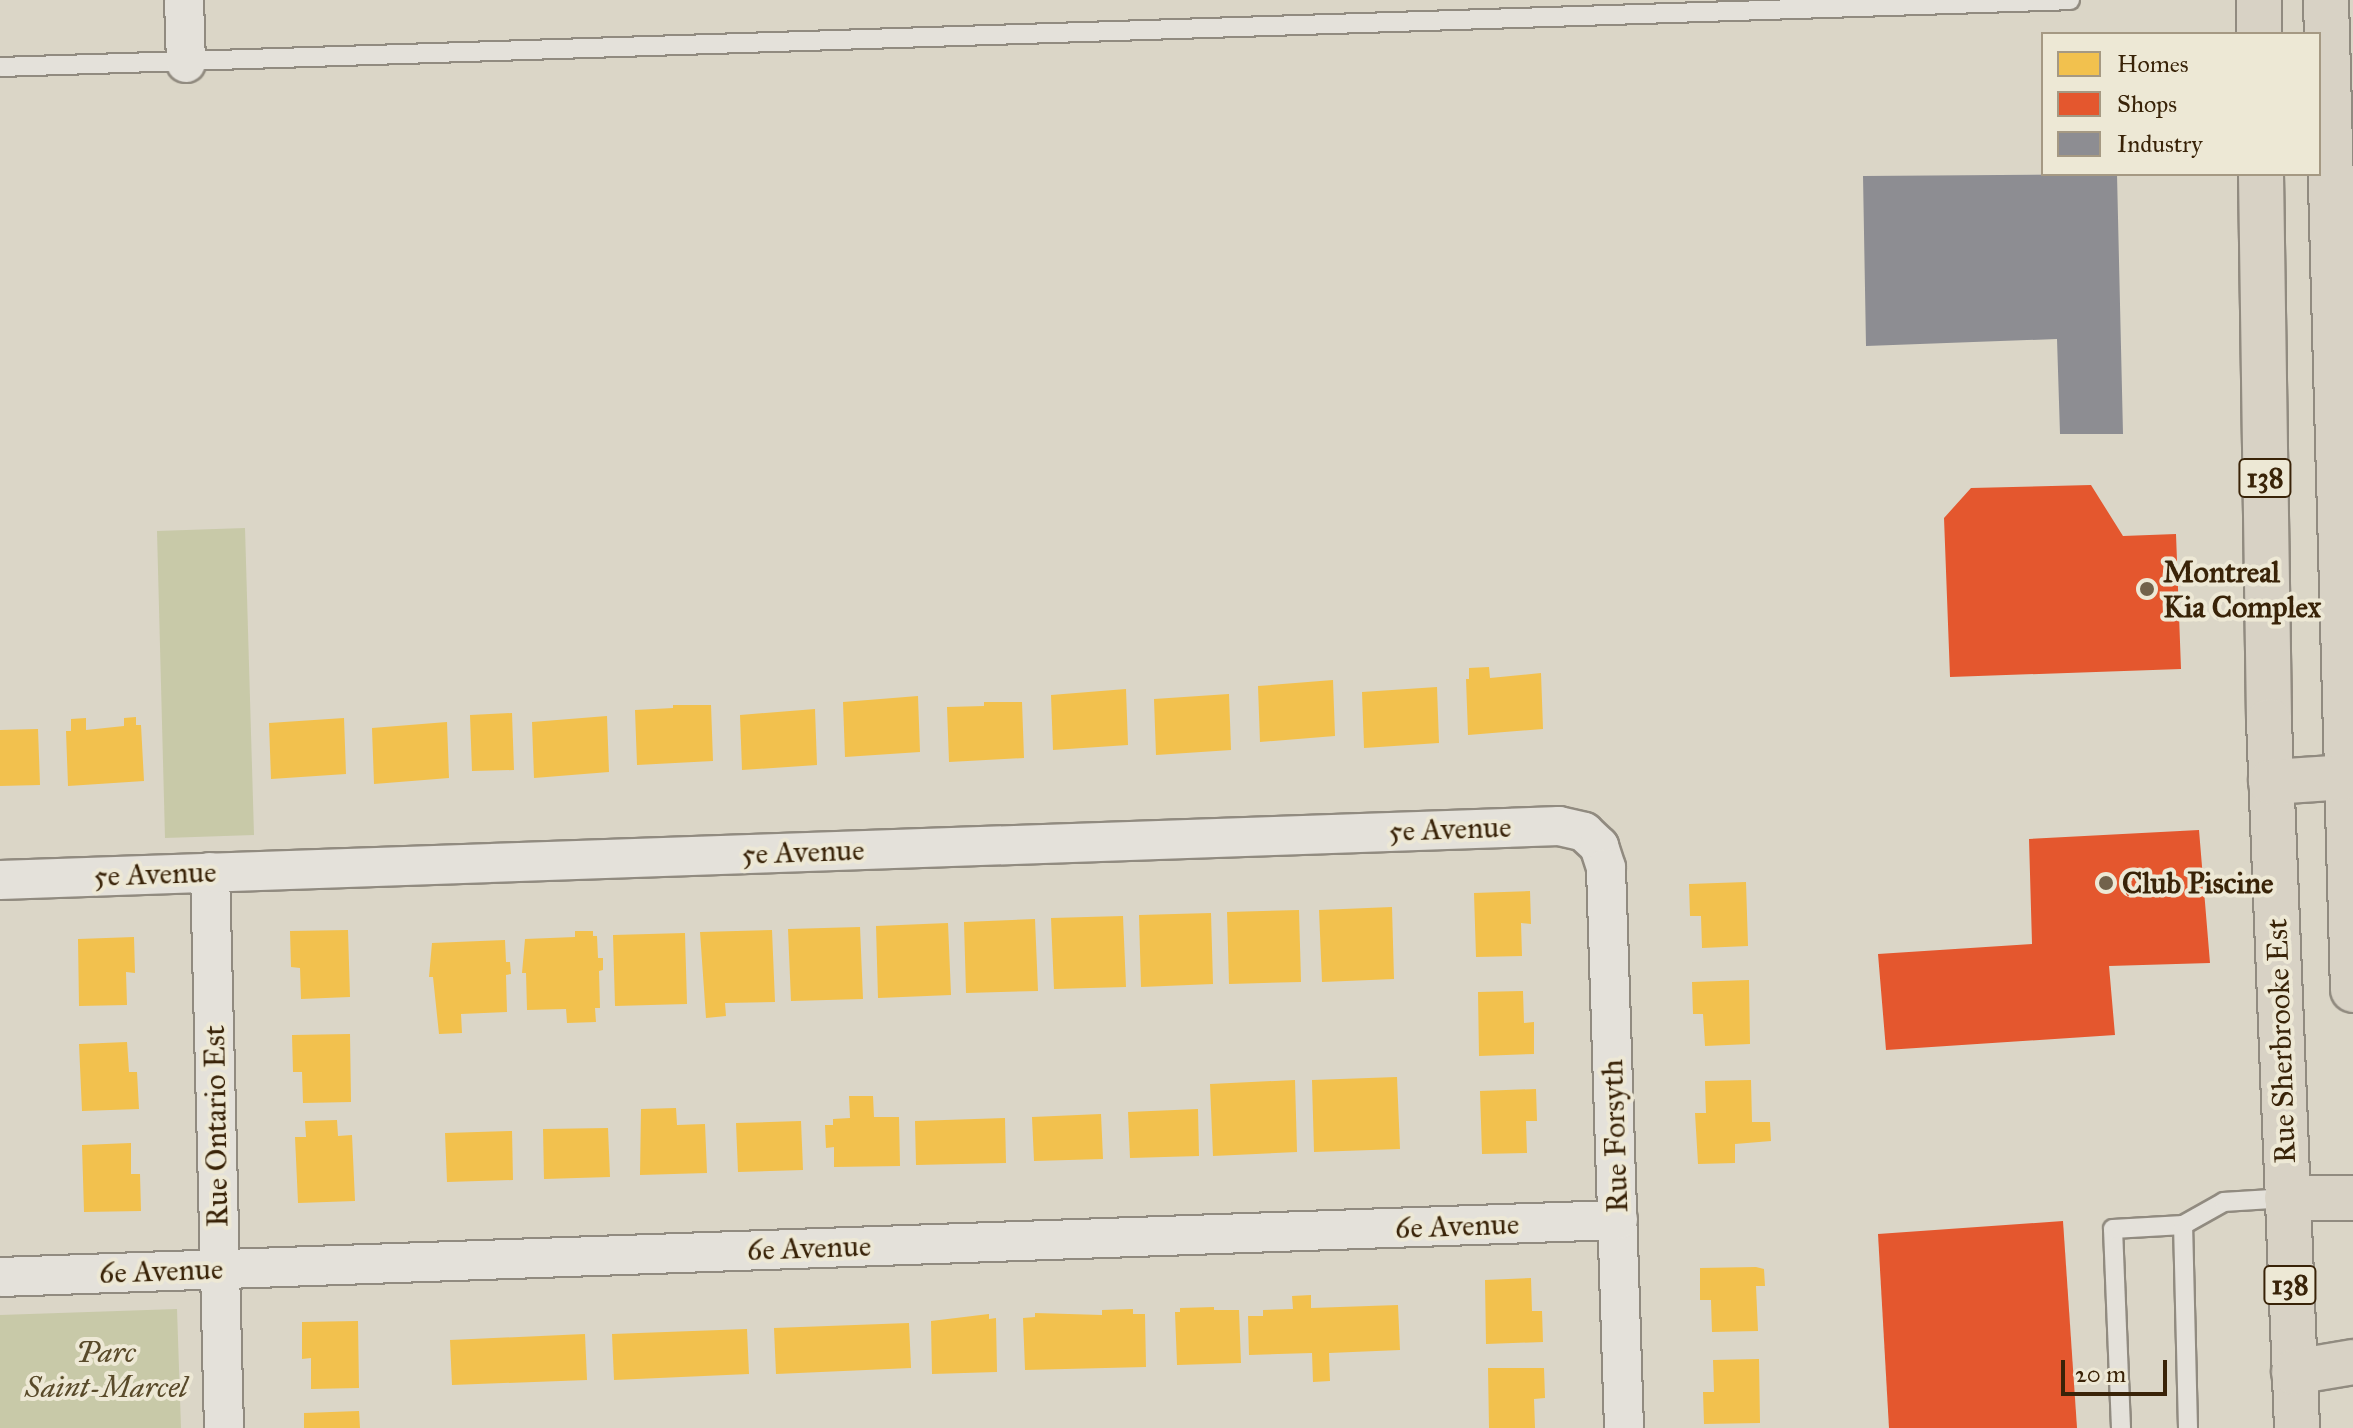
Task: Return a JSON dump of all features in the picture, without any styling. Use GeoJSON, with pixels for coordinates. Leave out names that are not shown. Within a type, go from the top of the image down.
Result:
{"type":"FeatureCollection","features":[{"type":"Feature","properties":{"kind":"main road"},"geometry":{"type":"LineString","coordinates":[[2259,0],[2259,32]]}},
{"type":"Feature","properties":{"kind":"main road"},"geometry":{"type":"LineString","coordinates":[[2326,0],[2350,777],[2353,990]]}},
{"type":"Feature","properties":{"kind":"main road","name":"Rue Sherbrooke Est"},"geometry":{"type":"LineString","coordinates":[[2261,176],[2271,782],[2297,1428]]}},
{"type":"Feature","properties":{"kind":"main road"},"geometry":{"type":"LineString","coordinates":[[2271,782],[2350,777]]}},
{"type":"Feature","properties":{"kind":"main road"},"geometry":{"type":"LineString","coordinates":[[2287,1198],[2353,1198]]}},
{"type":"Feature","properties":{"kind":"main road"},"geometry":{"type":"LineString","coordinates":[[2294,1372],[2353,1362]]}},
{"type":"Feature","properties":{"kind":"street"},"geometry":{"type":"LineString","coordinates":[[184,0],[186,63]]}},
{"type":"Feature","properties":{"kind":"street","name":"5e Avenue"},"geometry":{"type":"LineString","coordinates":[[0,880],[1559,826],[1584,832],[1599,846]]}},
{"type":"Feature","properties":{"kind":"street","name":"Rue Forsyth"},"geometry":{"type":"LineString","coordinates":[[1599,846],[1606,868],[1624,1428]]}},
{"type":"Feature","properties":{"kind":"street","name":"Rue Ontario Est"},"geometry":{"type":"LineString","coordinates":[[210,872],[224,1428]]}},
{"type":"Feature","properties":{"kind":"street","name":"6e Avenue"},"geometry":{"type":"LineString","coordinates":[[0,1277],[1618,1220]]}},
{"type":"Feature","properties":{"kind":"lane"},"geometry":{"type":"LineString","coordinates":[[0,67],[2070,0]]}},
{"type":"Feature","properties":{"kind":"lane"},"geometry":{"type":"LineString","coordinates":[[2121,1428],[2113,1229],[2183,1225],[2224,1202],[2287,1198]]}},
{"type":"Feature","properties":{"kind":"lane"},"geometry":{"type":"LineString","coordinates":[[2183,1225],[2188,1428]]}},
{"type":"Feature","properties":{"kind":"green space"},"geometry":{"type":"Polygon","coordinates":[[[245,528],[254,835],[165,838],[157,531],[245,528]]]}},
{"type":"Feature","properties":{"kind":"green space","name":"Parc Saint-Marcel"},"geometry":{"type":"Polygon","coordinates":[[[177,1309],[181,1428],[0,1428],[0,1315],[177,1309]]]}},
{"type":"Feature","properties":{"kind":"building: Homes"},"geometry":{"type":"Polygon","coordinates":[[[1489,667],[1490,678],[1541,673],[1543,729],[1468,735],[1466,679],[1469,679],[1469,668],[1489,667]]]}},
{"type":"Feature","properties":{"kind":"building: Homes"},"geometry":{"type":"Polygon","coordinates":[[[1333,680],[1335,736],[1260,742],[1258,686],[1333,680]]]}},
{"type":"Feature","properties":{"kind":"building: Homes"},"geometry":{"type":"Polygon","coordinates":[[[1437,687],[1439,743],[1364,748],[1362,692],[1437,687]]]}},
{"type":"Feature","properties":{"kind":"building: Homes"},"geometry":{"type":"Polygon","coordinates":[[[1126,689],[1128,745],[1053,750],[1051,695],[1126,689]]]}},
{"type":"Feature","properties":{"kind":"building: Homes"},"geometry":{"type":"Polygon","coordinates":[[[1229,694],[1231,750],[1156,755],[1154,699],[1229,694]]]}},
{"type":"Feature","properties":{"kind":"building: Homes"},"geometry":{"type":"Polygon","coordinates":[[[918,696],[920,752],[845,757],[843,702],[918,696]]]}},
{"type":"Feature","properties":{"kind":"building: Homes"},"geometry":{"type":"Polygon","coordinates":[[[984,702],[1022,702],[1024,758],[949,762],[947,707],[984,706],[984,702]]]}},
{"type":"Feature","properties":{"kind":"building: Homes"},"geometry":{"type":"Polygon","coordinates":[[[673,705],[711,705],[713,761],[637,765],[635,710],[673,708],[673,705]]]}},
{"type":"Feature","properties":{"kind":"building: Homes"},"geometry":{"type":"Polygon","coordinates":[[[815,709],[817,765],[742,770],[740,715],[815,709]]]}},
{"type":"Feature","properties":{"kind":"building: Homes"},"geometry":{"type":"Polygon","coordinates":[[[512,713],[514,770],[472,771],[470,715],[512,713]]]}},
{"type":"Feature","properties":{"kind":"building: Homes"},"geometry":{"type":"Polygon","coordinates":[[[607,716],[609,772],[534,778],[532,722],[607,716]]]}},
{"type":"Feature","properties":{"kind":"building: Homes"},"geometry":{"type":"Polygon","coordinates":[[[136,717],[136,725],[141,725],[144,781],[68,786],[66,731],[71,731],[71,719],[86,718],[86,730],[124,726],[124,718],[136,717]]]}},
{"type":"Feature","properties":{"kind":"building: Homes"},"geometry":{"type":"Polygon","coordinates":[[[344,718],[346,774],[271,779],[269,723],[344,718]]]}},
{"type":"Feature","properties":{"kind":"building: Homes"},"geometry":{"type":"Polygon","coordinates":[[[447,722],[449,778],[374,784],[372,728],[447,722]]]}},
{"type":"Feature","properties":{"kind":"building: Homes"},"geometry":{"type":"Polygon","coordinates":[[[38,729],[40,785],[0,786],[0,730],[38,729]]]}},
{"type":"Feature","properties":{"kind":"building: Homes"},"geometry":{"type":"Polygon","coordinates":[[[1746,882],[1748,946],[1702,948],[1701,916],[1690,916],[1689,884],[1746,882]]]}},
{"type":"Feature","properties":{"kind":"building: Homes"},"geometry":{"type":"Polygon","coordinates":[[[1530,891],[1531,924],[1521,923],[1522,956],[1476,957],[1474,893],[1530,891]]]}},
{"type":"Feature","properties":{"kind":"building: Homes"},"geometry":{"type":"Polygon","coordinates":[[[1392,907],[1394,979],[1322,982],[1319,910],[1392,907]]]}},
{"type":"Feature","properties":{"kind":"building: Homes"},"geometry":{"type":"Polygon","coordinates":[[[1299,910],[1301,982],[1229,984],[1227,912],[1299,910]]]}},
{"type":"Feature","properties":{"kind":"building: Homes"},"geometry":{"type":"Polygon","coordinates":[[[1211,913],[1213,984],[1141,987],[1139,915],[1211,913]]]}},
{"type":"Feature","properties":{"kind":"building: Homes"},"geometry":{"type":"Polygon","coordinates":[[[1123,916],[1126,987],[1054,989],[1051,918],[1123,916]]]}},
{"type":"Feature","properties":{"kind":"building: Homes"},"geometry":{"type":"Polygon","coordinates":[[[1035,919],[1038,991],[966,993],[964,922],[1035,919]]]}},
{"type":"Feature","properties":{"kind":"building: Homes"},"geometry":{"type":"Polygon","coordinates":[[[948,923],[951,995],[878,998],[876,926],[948,923]]]}},
{"type":"Feature","properties":{"kind":"building: Homes"},"geometry":{"type":"Polygon","coordinates":[[[860,927],[863,999],[791,1001],[788,929],[860,927]]]}},
{"type":"Feature","properties":{"kind":"building: Homes"},"geometry":{"type":"Polygon","coordinates":[[[348,930],[350,997],[301,999],[300,968],[291,967],[290,931],[348,930]]]}},
{"type":"Feature","properties":{"kind":"building: Homes"},"geometry":{"type":"Polygon","coordinates":[[[772,930],[775,1002],[725,1003],[726,1016],[706,1018],[700,932],[772,930]]]}},
{"type":"Feature","properties":{"kind":"building: Homes"},"geometry":{"type":"Polygon","coordinates":[[[575,931],[593,931],[593,936],[597,936],[598,958],[603,958],[603,970],[599,971],[600,1008],[595,1008],[596,1022],[567,1023],[566,1009],[527,1010],[526,973],[522,973],[525,939],[575,937],[575,931]]]}},
{"type":"Feature","properties":{"kind":"building: Homes"},"geometry":{"type":"Polygon","coordinates":[[[685,933],[687,1004],[615,1006],[613,935],[685,933]]]}},
{"type":"Feature","properties":{"kind":"building: Homes"},"geometry":{"type":"Polygon","coordinates":[[[134,937],[135,973],[126,972],[127,1005],[79,1006],[78,939],[134,937]]]}},
{"type":"Feature","properties":{"kind":"building: Homes"},"geometry":{"type":"Polygon","coordinates":[[[505,940],[506,962],[510,962],[511,974],[506,975],[507,1012],[461,1014],[462,1033],[439,1034],[433,977],[429,977],[432,943],[505,940]]]}},
{"type":"Feature","properties":{"kind":"building: Homes"},"geometry":{"type":"Polygon","coordinates":[[[1749,980],[1750,1044],[1705,1046],[1703,1014],[1693,1014],[1692,982],[1749,980]]]}},
{"type":"Feature","properties":{"kind":"building: Homes"},"geometry":{"type":"Polygon","coordinates":[[[1523,991],[1524,1023],[1534,1022],[1534,1054],[1479,1056],[1478,992],[1523,991]]]}},
{"type":"Feature","properties":{"kind":"building: Homes"},"geometry":{"type":"Polygon","coordinates":[[[350,1034],[351,1102],[303,1103],[302,1072],[293,1072],[292,1035],[350,1034]]]}},
{"type":"Feature","properties":{"kind":"building: Homes"},"geometry":{"type":"Polygon","coordinates":[[[127,1042],[129,1072],[137,1072],[139,1109],[82,1111],[79,1044],[127,1042]]]}},
{"type":"Feature","properties":{"kind":"building: Homes"},"geometry":{"type":"Polygon","coordinates":[[[1397,1077],[1400,1149],[1314,1152],[1312,1080],[1397,1077]]]}},
{"type":"Feature","properties":{"kind":"building: Homes"},"geometry":{"type":"Polygon","coordinates":[[[1295,1080],[1297,1152],[1213,1156],[1210,1084],[1295,1080]]]}},
{"type":"Feature","properties":{"kind":"building: Homes"},"geometry":{"type":"Polygon","coordinates":[[[1751,1080],[1752,1122],[1770,1122],[1771,1141],[1735,1144],[1735,1163],[1698,1164],[1695,1113],[1706,1113],[1705,1081],[1751,1080]]]}},
{"type":"Feature","properties":{"kind":"building: Homes"},"geometry":{"type":"Polygon","coordinates":[[[1536,1089],[1537,1121],[1526,1121],[1527,1153],[1482,1154],[1480,1091],[1536,1089]]]}},
{"type":"Feature","properties":{"kind":"building: Homes"},"geometry":{"type":"Polygon","coordinates":[[[849,1096],[873,1096],[874,1117],[899,1117],[900,1166],[834,1167],[834,1147],[826,1148],[825,1125],[833,1125],[833,1119],[850,1118],[849,1096]]]}},
{"type":"Feature","properties":{"kind":"building: Homes"},"geometry":{"type":"Polygon","coordinates":[[[676,1108],[677,1125],[705,1124],[707,1173],[640,1175],[641,1109],[676,1108]]]}},
{"type":"Feature","properties":{"kind":"building: Homes"},"geometry":{"type":"Polygon","coordinates":[[[1198,1109],[1199,1156],[1130,1158],[1128,1112],[1198,1109]]]}},
{"type":"Feature","properties":{"kind":"building: Homes"},"geometry":{"type":"Polygon","coordinates":[[[1101,1114],[1103,1159],[1034,1161],[1032,1117],[1101,1114]]]}},
{"type":"Feature","properties":{"kind":"building: Homes"},"geometry":{"type":"Polygon","coordinates":[[[1005,1118],[1006,1163],[916,1165],[915,1121],[1005,1118]]]}},
{"type":"Feature","properties":{"kind":"building: Homes"},"geometry":{"type":"Polygon","coordinates":[[[337,1120],[338,1136],[352,1135],[355,1201],[298,1203],[295,1137],[306,1137],[305,1121],[337,1120]]]}},
{"type":"Feature","properties":{"kind":"building: Homes"},"geometry":{"type":"Polygon","coordinates":[[[801,1121],[803,1170],[738,1172],[736,1123],[801,1121]]]}},
{"type":"Feature","properties":{"kind":"building: Homes"},"geometry":{"type":"Polygon","coordinates":[[[608,1128],[610,1177],[544,1179],[543,1129],[608,1128]]]}},
{"type":"Feature","properties":{"kind":"building: Homes"},"geometry":{"type":"Polygon","coordinates":[[[512,1131],[513,1180],[447,1182],[445,1133],[512,1131]]]}},
{"type":"Feature","properties":{"kind":"building: Homes"},"geometry":{"type":"Polygon","coordinates":[[[131,1143],[131,1174],[140,1174],[141,1211],[84,1212],[82,1145],[131,1143]]]}},
{"type":"Feature","properties":{"kind":"building: Homes"},"geometry":{"type":"Polygon","coordinates":[[[1700,1268],[1764,1269],[1765,1286],[1756,1286],[1758,1331],[1712,1332],[1711,1300],[1700,1300],[1700,1268]]]}},
{"type":"Feature","properties":{"kind":"building: Homes"},"geometry":{"type":"Polygon","coordinates":[[[1531,1278],[1532,1311],[1542,1311],[1543,1342],[1486,1344],[1485,1280],[1531,1278]]]}},
{"type":"Feature","properties":{"kind":"building: Homes"},"geometry":{"type":"Polygon","coordinates":[[[1311,1295],[1311,1308],[1398,1305],[1400,1350],[1329,1353],[1330,1381],[1313,1382],[1312,1353],[1249,1355],[1248,1316],[1263,1316],[1263,1310],[1293,1309],[1292,1296],[1311,1295]]]}},
{"type":"Feature","properties":{"kind":"building: Homes"},"geometry":{"type":"Polygon","coordinates":[[[1214,1307],[1214,1310],[1239,1310],[1241,1363],[1177,1365],[1175,1312],[1180,1312],[1180,1308],[1214,1307]]]}},
{"type":"Feature","properties":{"kind":"building: Homes"},"geometry":{"type":"Polygon","coordinates":[[[1133,1309],[1133,1314],[1145,1314],[1146,1367],[1025,1370],[1023,1318],[1035,1317],[1035,1313],[1102,1315],[1102,1310],[1133,1309]]]}},
{"type":"Feature","properties":{"kind":"building: Homes"},"geometry":{"type":"Polygon","coordinates":[[[989,1314],[989,1319],[996,1318],[997,1372],[932,1374],[931,1321],[989,1314]]]}},
{"type":"Feature","properties":{"kind":"building: Homes"},"geometry":{"type":"Polygon","coordinates":[[[358,1321],[359,1388],[311,1389],[311,1358],[302,1359],[302,1322],[358,1321]]]}},
{"type":"Feature","properties":{"kind":"building: Homes"},"geometry":{"type":"Polygon","coordinates":[[[909,1323],[911,1368],[776,1374],[774,1328],[909,1323]]]}},
{"type":"Feature","properties":{"kind":"building: Homes"},"geometry":{"type":"Polygon","coordinates":[[[747,1329],[749,1374],[614,1380],[612,1334],[747,1329]]]}},
{"type":"Feature","properties":{"kind":"building: Homes"},"geometry":{"type":"Polygon","coordinates":[[[585,1334],[587,1380],[452,1385],[450,1340],[585,1334]]]}},
{"type":"Feature","properties":{"kind":"building: Homes"},"geometry":{"type":"Polygon","coordinates":[[[1759,1359],[1760,1423],[1704,1424],[1703,1392],[1714,1392],[1713,1360],[1759,1359]]]}},
{"type":"Feature","properties":{"kind":"building: Homes"},"geometry":{"type":"Polygon","coordinates":[[[1488,1368],[1544,1368],[1545,1398],[1534,1399],[1535,1428],[1489,1428],[1488,1368]]]}},
{"type":"Feature","properties":{"kind":"building: Homes"},"geometry":{"type":"Polygon","coordinates":[[[359,1411],[360,1428],[304,1428],[304,1413],[359,1411]]]}},
{"type":"Feature","properties":{"kind":"building: Shops"},"geometry":{"type":"Polygon","coordinates":[[[2091,485],[2123,536],[2176,534],[2181,669],[1950,677],[1944,518],[1971,488],[2091,485]]]}},
{"type":"Feature","properties":{"kind":"building: Shops"},"geometry":{"type":"Polygon","coordinates":[[[2199,830],[2210,963],[2109,966],[2115,1035],[1886,1050],[1878,954],[2032,944],[2029,839],[2199,830]]]}},
{"type":"Feature","properties":{"kind":"building: Shops"},"geometry":{"type":"Polygon","coordinates":[[[2063,1221],[2077,1428],[1889,1428],[1878,1234],[2063,1221]]]}},
{"type":"Feature","properties":{"kind":"building: Industry"},"geometry":{"type":"Polygon","coordinates":[[[1863,176],[2117,176],[2123,434],[2060,434],[2057,339],[1866,346],[1863,176]]]}},
{"type":"Feature","properties":{"kind":"place","name":"Montreal Kia Complex"},"geometry":{"type":"Point","coordinates":[2147,589]}},
{"type":"Feature","properties":{"kind":"place","name":"Club Piscine"},"geometry":{"type":"Point","coordinates":[2106,883]}}]}
